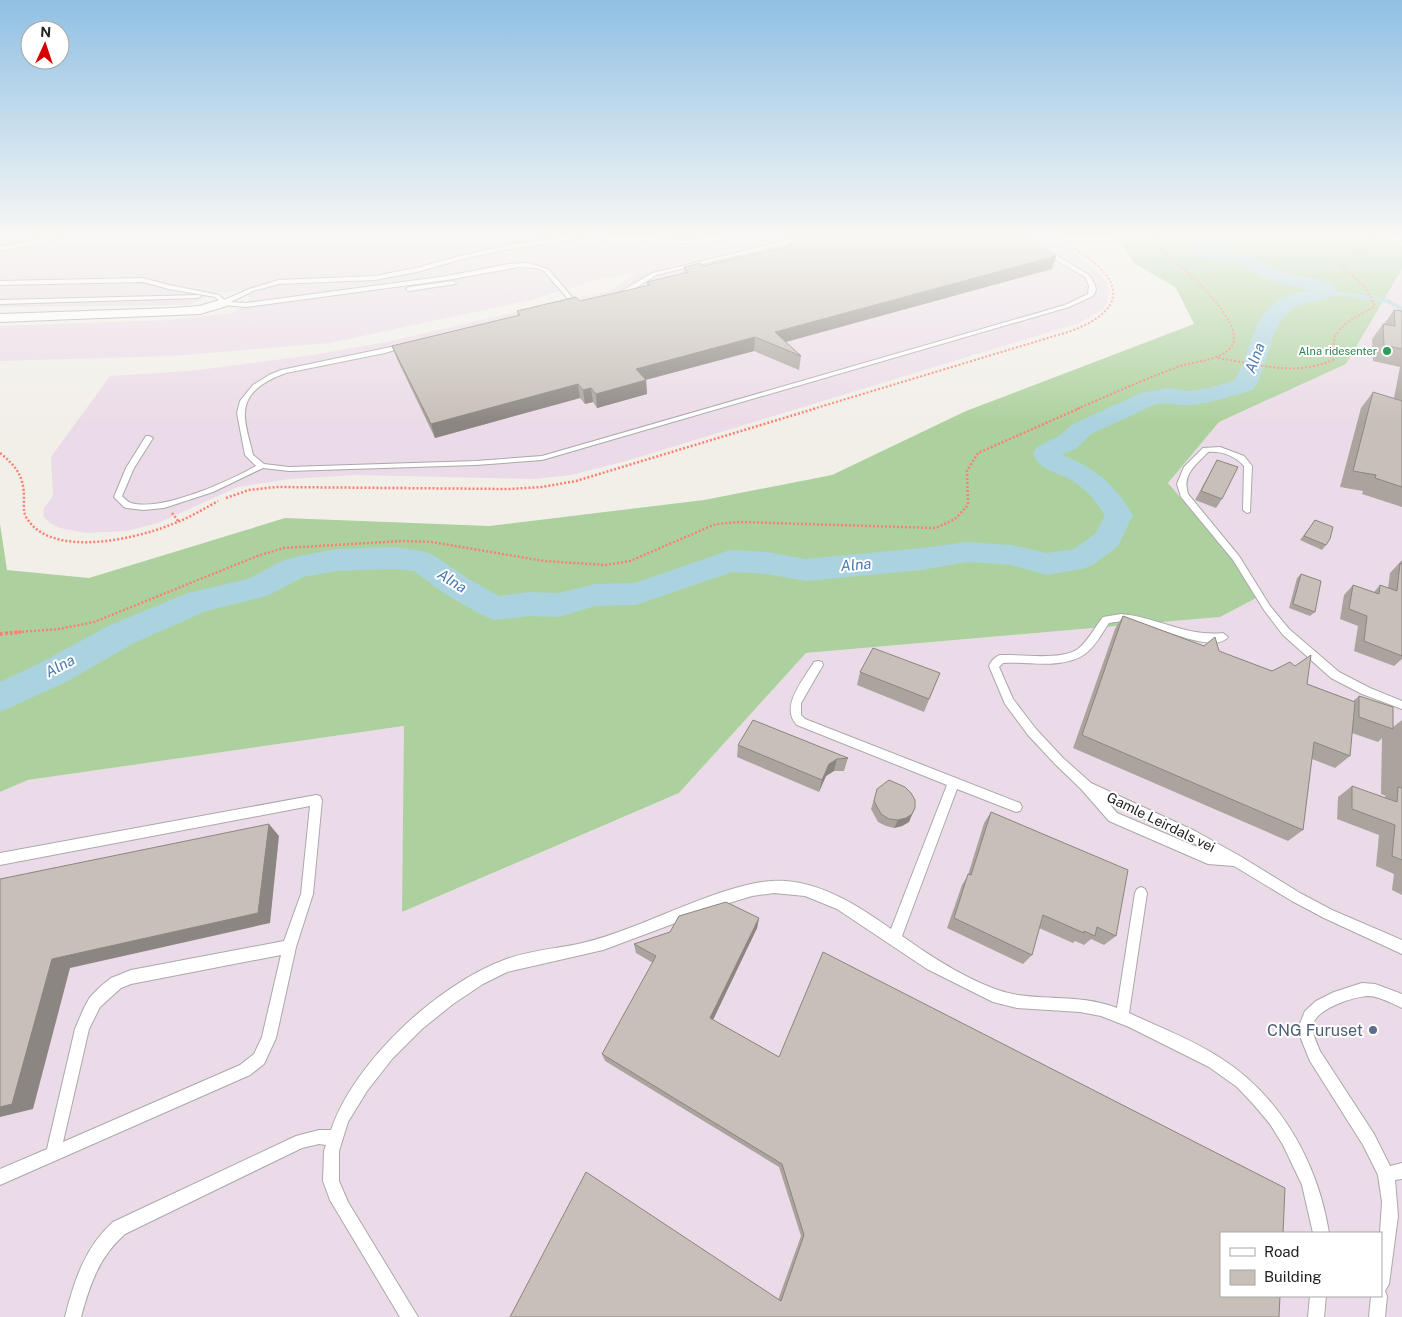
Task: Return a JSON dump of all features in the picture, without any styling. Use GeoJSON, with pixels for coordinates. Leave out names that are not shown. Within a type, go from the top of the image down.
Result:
{"type":"FeatureCollection","features":[{"type":"Feature","properties":{"kind":"street"},"geometry":{"type":"LineString","coordinates":[[0,318],[200,310],[220,300]]}},
{"type":"Feature","properties":{"kind":"lane"},"geometry":{"type":"LineString","coordinates":[[0,302],[220,300],[246,306],[293,299]]}},
{"type":"Feature","properties":{"kind":"lane"},"geometry":{"type":"LineString","coordinates":[[275,302],[303,304],[335,299]]}},
{"type":"Feature","properties":{"kind":"lane"},"geometry":{"type":"LineString","coordinates":[[571,299],[574,303]]}},
{"type":"Feature","properties":{"kind":"lane"},"geometry":{"type":"LineString","coordinates":[[409,345],[280,373],[266,379],[253,388],[243,401],[240,413],[249,455],[253,461],[261,466],[290,469],[476,463],[550,456],[1067,306],[1081,299]]}},
{"type":"Feature","properties":{"kind":"lane"},"geometry":{"type":"LineString","coordinates":[[567,307],[574,303],[585,303]]}},
{"type":"Feature","properties":{"kind":"lane"},"geometry":{"type":"LineString","coordinates":[[149,438],[130,468],[118,497],[120,503],[127,506],[154,507],[181,500],[240,479],[261,466]]}},
{"type":"Feature","properties":{"kind":"lane"},"geometry":{"type":"LineString","coordinates":[[1247,510],[1248,466],[1241,458],[1220,449],[1206,450],[1187,469],[1181,484],[1184,495],[1236,558],[1267,608],[1286,632],[1335,675],[1366,691],[1402,705]]}},
{"type":"Feature","properties":{"kind":"lane","name":"Gamle Leirdals vei"},"geometry":{"type":"LineString","coordinates":[[1223,637],[1202,640],[1136,618],[1112,618],[1106,620],[1082,652],[1060,659],[1000,658],[994,666],[1008,701],[1032,732],[1085,785],[1113,817],[1208,858],[1236,860],[1296,898],[1402,947]]}},
{"type":"Feature","properties":{"kind":"lane"},"geometry":{"type":"LineString","coordinates":[[818,665],[796,703],[796,717],[801,722],[1016,807]]}},
{"type":"Feature","properties":{"kind":"lane"},"geometry":{"type":"LineString","coordinates":[[894,939],[953,783]]}},
{"type":"Feature","properties":{"kind":"lane"},"geometry":{"type":"LineString","coordinates":[[0,859],[316,800],[307,894],[288,947],[269,1038],[264,1050],[254,1064],[245,1070],[0,1177]]}},
{"type":"Feature","properties":{"kind":"lane"},"geometry":{"type":"LineString","coordinates":[[410,1317],[344,1210],[331,1183],[330,1158],[333,1138],[341,1118],[354,1096],[416,1024],[443,1002],[474,981],[506,965],[599,945],[733,895],[763,888],[787,887],[835,902],[867,920],[927,961],[994,996],[1011,1000],[1076,1004],[1098,1008],[1202,1054],[1224,1068],[1254,1093],[1274,1117],[1293,1146],[1309,1181],[1318,1211],[1321,1232]]}},
{"type":"Feature","properties":{"kind":"lane"},"geometry":{"type":"LineString","coordinates":[[1122,1017],[1141,893]]}},
{"type":"Feature","properties":{"kind":"lane"},"geometry":{"type":"LineString","coordinates":[[53,1154],[82,1029],[95,1002],[106,991],[116,983],[131,977],[288,947]]}},
{"type":"Feature","properties":{"kind":"lane"},"geometry":{"type":"LineString","coordinates":[[1382,1276],[1390,1209],[1386,1175],[1375,1148],[1316,1057],[1305,1028],[1308,1018],[1319,1005],[1359,989],[1371,989],[1402,1001]]}},
{"type":"Feature","properties":{"kind":"lane"},"geometry":{"type":"LineString","coordinates":[[73,1317],[90,1261],[108,1236],[119,1228],[301,1140],[320,1137],[333,1138]]}},
{"type":"Feature","properties":{"kind":"lane"},"geometry":{"type":"LineString","coordinates":[[1386,1175],[1402,1171]]}},
{"type":"Feature","properties":{"kind":"lane"},"geometry":{"type":"LineString","coordinates":[[1316,1317],[1318,1297]]}},
{"type":"Feature","properties":{"kind":"lane"},"geometry":{"type":"LineString","coordinates":[[1377,1317],[1379,1297]]}},
{"type":"Feature","properties":{"kind":"path"},"geometry":{"type":"LineString","coordinates":[[1212,299],[1232,325],[1235,340],[1232,349],[1218,358]]}},
{"type":"Feature","properties":{"kind":"path"},"geometry":{"type":"LineString","coordinates":[[0,634],[59,630],[94,622],[284,548],[402,541],[432,542],[544,561],[605,565],[630,562],[716,524],[739,522],[936,528],[955,519],[968,504],[966,473],[970,462],[978,454],[1180,366],[1218,358],[1241,360],[1275,369],[1297,371],[1310,369],[1333,360],[1331,348],[1336,330],[1344,323],[1375,306],[1373,299]]}},
{"type":"Feature","properties":{"kind":"path"},"geometry":{"type":"LineString","coordinates":[[174,516],[179,522]]}},
{"type":"Feature","properties":{"kind":"shaded area"},"geometry":{"type":"Polygon","coordinates":[[[0,299],[200,299],[189,305],[0,307],[0,299]]]}},
{"type":"Feature","properties":{"kind":"shaded area"},"geometry":{"type":"Polygon","coordinates":[[[533,299],[330,343],[170,356],[0,361],[0,326],[168,320],[233,313],[249,300],[533,299]]]}},
{"type":"Feature","properties":{"kind":"shaded area"},"geometry":{"type":"Polygon","coordinates":[[[570,299],[1108,299],[1103,309],[1079,323],[626,461],[571,475],[534,479],[354,475],[290,479],[238,487],[158,523],[126,531],[86,533],[60,528],[50,523],[43,516],[44,508],[53,496],[51,457],[110,376],[190,371],[313,355],[387,342],[570,299]]]}},
{"type":"Feature","properties":{"kind":"shaded area"},"geometry":{"type":"Polygon","coordinates":[[[1384,299],[1402,299],[1402,1317],[0,1317],[0,792],[28,780],[405,726],[402,912],[679,793],[806,653],[1220,617],[1264,594],[1168,483],[1219,422],[1346,364],[1384,299]]]}},
{"type":"Feature","properties":{"kind":"green space"},"geometry":{"type":"Polygon","coordinates":[[[1182,299],[1384,299],[1346,364],[1219,422],[1168,483],[1264,594],[1220,617],[806,653],[679,793],[402,912],[404,726],[28,780],[0,792],[0,524],[7,570],[89,578],[285,518],[489,526],[704,500],[832,475],[966,411],[1194,324],[1182,299]]]}},
{"type":"Feature","properties":{"kind":"building"},"geometry":{"type":"Polygon","coordinates":[[[566,299],[580,301],[587,299],[895,299],[775,332],[801,356],[755,337],[636,369],[646,380],[596,394],[591,388],[583,390],[578,384],[431,424],[392,346],[520,315],[517,311],[566,299]]]}},
{"type":"Feature","properties":{"kind":"building"},"geometry":{"type":"Polygon","coordinates":[[[1394,310],[1402,311],[1402,349],[1384,345],[1383,324],[1395,326],[1394,310]]]}},
{"type":"Feature","properties":{"kind":"building"},"geometry":{"type":"Polygon","coordinates":[[[1373,392],[1402,401],[1402,487],[1375,478],[1376,475],[1353,471],[1373,392]]]}},
{"type":"Feature","properties":{"kind":"building"},"geometry":{"type":"Polygon","coordinates":[[[1217,460],[1238,467],[1222,499],[1201,491],[1217,460]]]}},
{"type":"Feature","properties":{"kind":"building"},"geometry":{"type":"Polygon","coordinates":[[[1315,520],[1333,527],[1330,539],[1326,545],[1304,536],[1315,520]]]}},
{"type":"Feature","properties":{"kind":"building"},"geometry":{"type":"Polygon","coordinates":[[[1400,563],[1402,564],[1402,656],[1364,641],[1367,616],[1349,609],[1353,585],[1379,594],[1380,585],[1397,591],[1400,563]]]}},
{"type":"Feature","properties":{"kind":"building"},"geometry":{"type":"Polygon","coordinates":[[[1301,574],[1321,581],[1315,612],[1293,604],[1301,574]]]}},
{"type":"Feature","properties":{"kind":"building"},"geometry":{"type":"Polygon","coordinates":[[[1123,616],[1204,646],[1215,637],[1219,651],[1272,671],[1290,662],[1295,666],[1311,655],[1307,684],[1355,702],[1350,756],[1314,742],[1303,830],[1082,735],[1123,616]]]}},
{"type":"Feature","properties":{"kind":"building"},"geometry":{"type":"Polygon","coordinates":[[[873,648],[940,673],[929,699],[860,672],[873,648]]]}},
{"type":"Feature","properties":{"kind":"building"},"geometry":{"type":"Polygon","coordinates":[[[1359,696],[1393,707],[1393,729],[1359,717],[1359,696]]]}},
{"type":"Feature","properties":{"kind":"building"},"geometry":{"type":"Polygon","coordinates":[[[753,720],[848,758],[837,759],[829,764],[822,780],[738,745],[753,720]]]}},
{"type":"Feature","properties":{"kind":"building"},"geometry":{"type":"Polygon","coordinates":[[[889,780],[905,787],[915,800],[915,808],[912,814],[906,818],[898,820],[889,819],[881,814],[874,801],[877,789],[889,780]]]}},
{"type":"Feature","properties":{"kind":"building"},"geometry":{"type":"Polygon","coordinates":[[[1352,786],[1397,802],[1398,787],[1402,788],[1402,860],[1392,856],[1395,825],[1352,809],[1352,786]]]}},
{"type":"Feature","properties":{"kind":"building"},"geometry":{"type":"Polygon","coordinates":[[[991,812],[1128,870],[1116,936],[1097,927],[1095,936],[1084,931],[1084,933],[1043,915],[1032,955],[954,918],[968,874],[971,875],[991,812]]]}},
{"type":"Feature","properties":{"kind":"building"},"geometry":{"type":"Polygon","coordinates":[[[269,824],[258,913],[52,959],[12,1104],[0,1107],[0,879],[269,824]]]}},
{"type":"Feature","properties":{"kind":"building"},"geometry":{"type":"Polygon","coordinates":[[[726,902],[759,918],[710,1018],[779,1057],[823,952],[1285,1188],[1283,1232],[1220,1232],[1220,1297],[1280,1297],[1279,1317],[510,1317],[586,1172],[781,1301],[804,1235],[782,1164],[602,1054],[656,956],[634,944],[670,932],[679,916],[726,902]]]}},
{"type":"Feature","properties":{"kind":"waterway","name":"Alna"},"geometry":{"type":"LineString","coordinates":[[0,698],[54,672],[122,634],[199,601],[256,588],[295,568],[337,560],[393,558],[422,562],[456,586],[495,608],[529,604],[559,605],[595,595],[636,594],[730,561],[767,563],[806,570],[922,559],[967,552],[1011,555],[1047,564],[1082,558],[1108,539],[1119,515],[1105,494],[1090,480],[1072,469],[1049,460],[1046,453],[1068,442],[1082,429],[1150,398],[1168,395],[1189,398],[1212,395],[1244,385],[1272,318],[1288,303],[1298,299]]}},
{"type":"Feature","properties":{"kind":"waterway"},"geometry":{"type":"LineString","coordinates":[[1378,299],[1388,301],[1402,309]]}},
{"type":"Feature","properties":{"kind":"place","name":"Alna ridesenter"},"geometry":{"type":"Point","coordinates":[1387,351]}},
{"type":"Feature","properties":{"kind":"place","name":"CNG Furuset"},"geometry":{"type":"Point","coordinates":[1373,1030]}}]}
